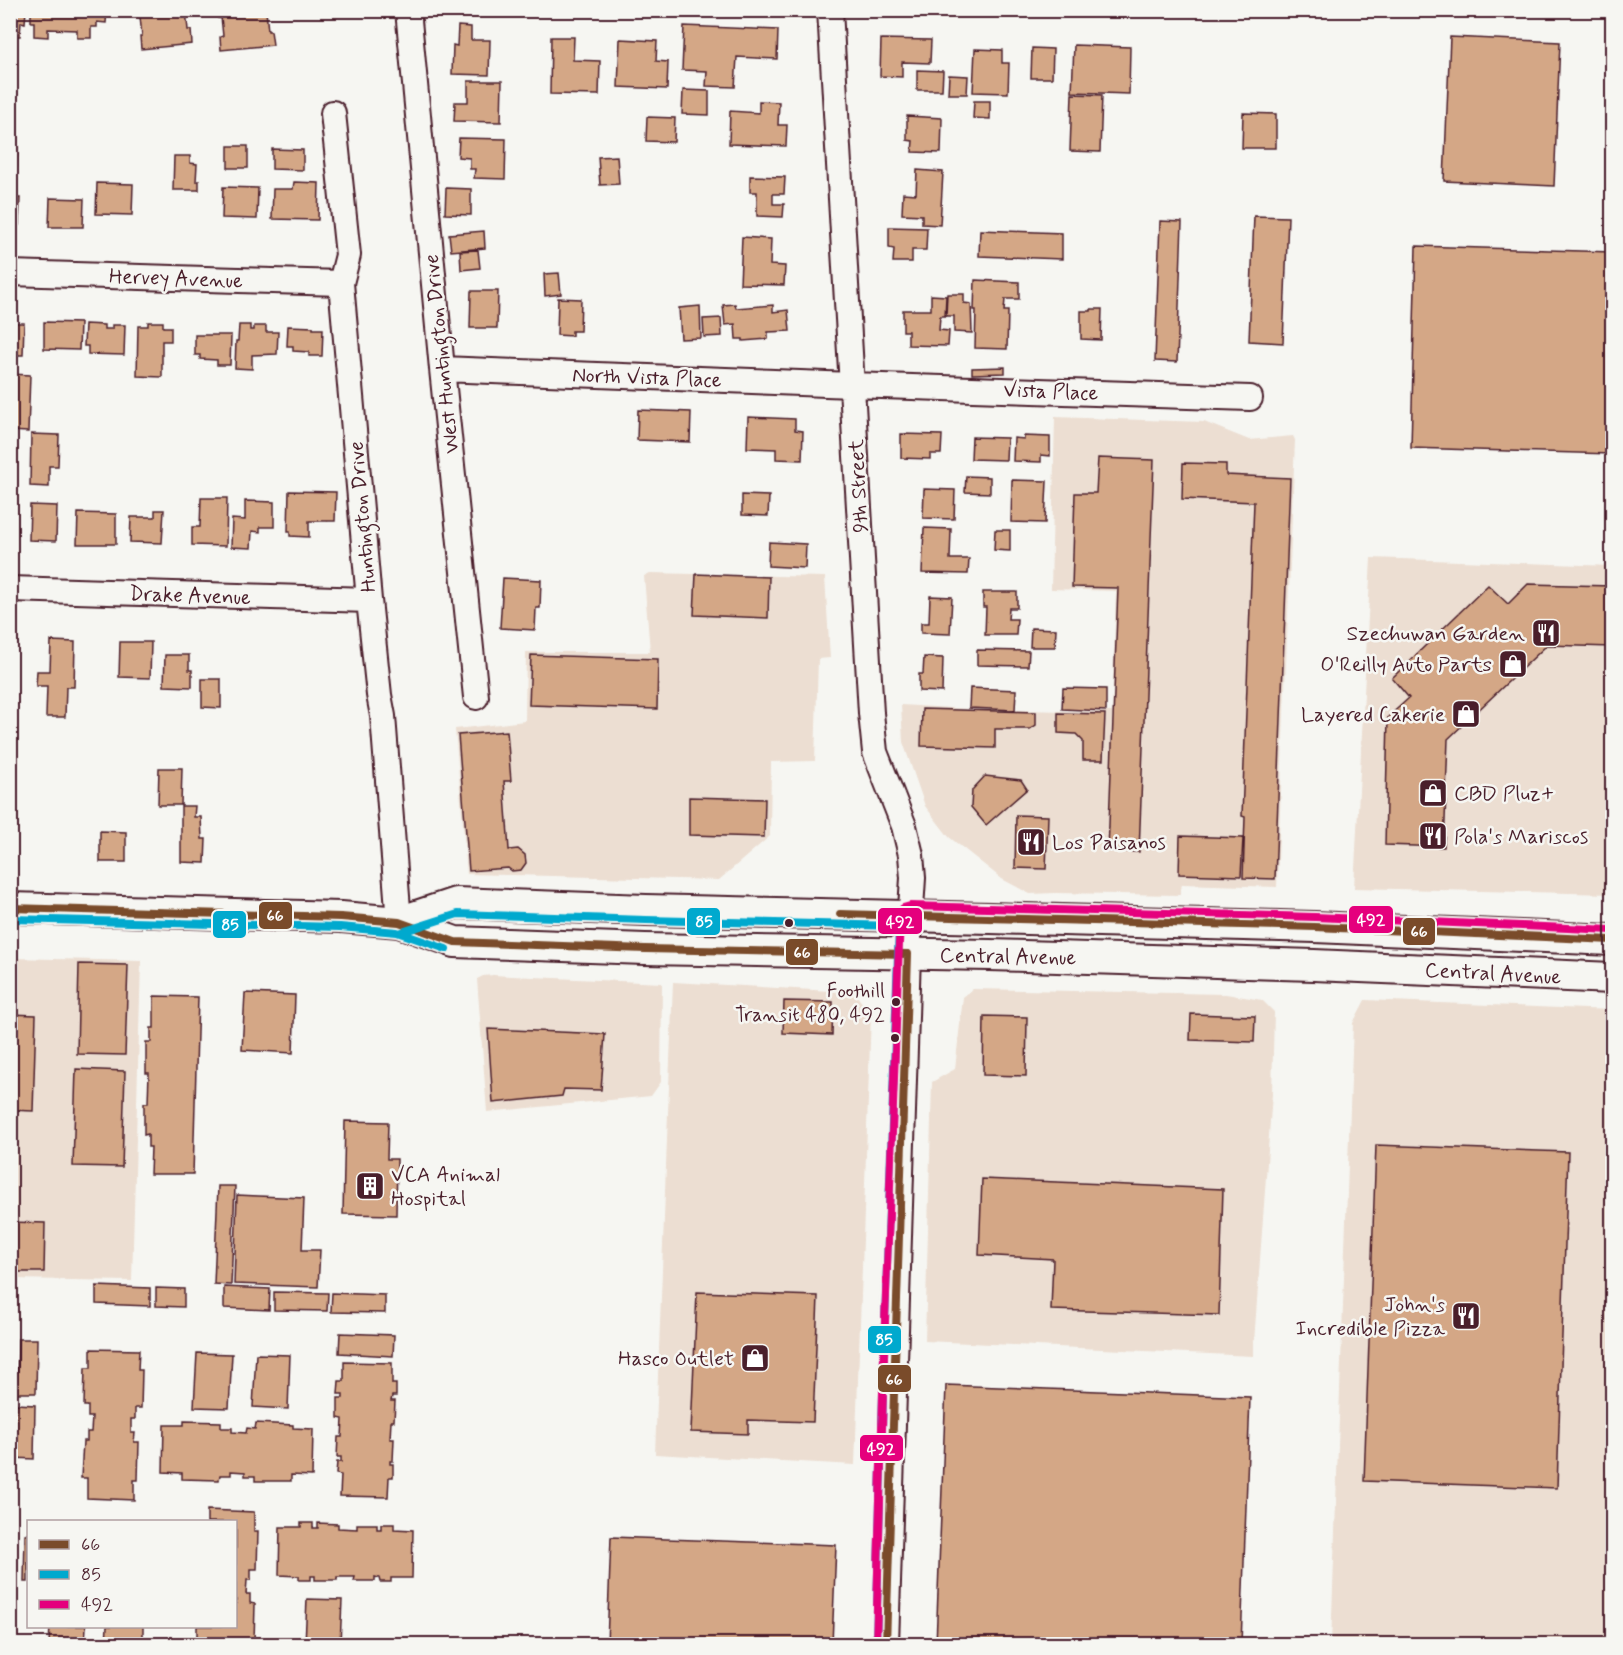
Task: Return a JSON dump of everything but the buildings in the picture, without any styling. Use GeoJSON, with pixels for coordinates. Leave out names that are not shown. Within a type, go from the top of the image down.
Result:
{"type":"FeatureCollection","features":[{"type":"Feature","properties":{"kind":"main road","name":"Central Avenue"},"geometry":{"type":"LineString","coordinates":[[399,922],[456,903],[1316,927],[1612,940]]}},
{"type":"Feature","properties":{"kind":"main road"},"geometry":{"type":"LineString","coordinates":[[10,908],[341,917],[399,922]]}},
{"type":"Feature","properties":{"kind":"main road","name":"Central Avenue"},"geometry":{"type":"LineString","coordinates":[[399,922],[455,942],[645,949],[1314,965],[1612,978]]}},
{"type":"Feature","properties":{"kind":"street","name":"West Huntington Drive"},"geometry":{"type":"LineString","coordinates":[[408,10],[476,697]]}},
{"type":"Feature","properties":{"kind":"street","name":"9th Street"},"geometry":{"type":"LineString","coordinates":[[830,10],[871,713],[875,752],[904,826],[911,855],[913,878],[908,954],[886,1644]]}},
{"type":"Feature","properties":{"kind":"street","name":"Huntington Drive"},"geometry":{"type":"LineString","coordinates":[[333,113],[348,255],[341,283],[369,600],[383,716],[399,922]]}},
{"type":"Feature","properties":{"kind":"street","name":"Hervey Avenue"},"geometry":{"type":"LineString","coordinates":[[10,273],[341,283]]}},
{"type":"Feature","properties":{"kind":"street","name":"North Vista Place"},"geometry":{"type":"LineString","coordinates":[[442,369],[852,386]]}},
{"type":"Feature","properties":{"kind":"street","name":"Vista Place"},"geometry":{"type":"LineString","coordinates":[[852,386],[1250,398]]}},
{"type":"Feature","properties":{"kind":"street","name":"Drake Avenue"},"geometry":{"type":"LineString","coordinates":[[10,589],[369,600]]}},
{"type":"Feature","properties":{"kind":"shaded area"},"geometry":{"type":"Polygon","coordinates":[[[1055,417],[1204,422],[1249,440],[1293,436],[1295,440],[1277,887],[1182,884],[1180,895],[1030,894],[1002,879],[949,837],[925,806],[903,742],[901,705],[1112,712],[1116,591],[1051,589],[1055,417]]]}},
{"type":"Feature","properties":{"kind":"shaded area"},"geometry":{"type":"Polygon","coordinates":[[[1371,558],[1612,566],[1612,894],[1354,888],[1371,558]]]}},
{"type":"Feature","properties":{"kind":"shaded area"},"geometry":{"type":"Polygon","coordinates":[[[650,573],[825,577],[830,658],[818,659],[815,761],[771,762],[770,836],[719,880],[467,874],[455,729],[525,721],[526,652],[650,652],[644,576],[650,573]]]}},
{"type":"Feature","properties":{"kind":"shaded area"},"geometry":{"type":"Polygon","coordinates":[[[11,958],[141,961],[132,1281],[11,1279],[11,958]]]}},
{"type":"Feature","properties":{"kind":"shaded area"},"geometry":{"type":"Polygon","coordinates":[[[493,975],[662,983],[661,1082],[651,1096],[487,1112],[477,979],[493,975]]]}},
{"type":"Feature","properties":{"kind":"shaded area"},"geometry":{"type":"Polygon","coordinates":[[[673,982],[831,991],[856,995],[871,1014],[855,1465],[655,1454],[673,982]]]}},
{"type":"Feature","properties":{"kind":"shaded area"},"geometry":{"type":"Polygon","coordinates":[[[973,989],[1226,994],[1262,1000],[1274,1012],[1272,1094],[1253,1356],[925,1341],[932,1082],[955,1069],[963,997],[973,989]]]}},
{"type":"Feature","properties":{"kind":"shaded area"},"geometry":{"type":"Polygon","coordinates":[[[1365,1000],[1612,1010],[1612,1644],[1331,1644],[1353,1023],[1365,1000]]]}},
{"type":"Feature","properties":{"kind":"transit line","name":"492"},"geometry":{"type":"LineString","coordinates":[[876,1644],[885,1321],[900,916],[903,908],[910,906],[1315,917],[1612,930]]}},
{"type":"Feature","properties":{"kind":"transit line","name":"66"},"geometry":{"type":"LineString","coordinates":[[10,908],[341,917],[399,922],[455,942],[645,949],[908,954],[886,1644]]}},
{"type":"Feature","properties":{"kind":"transit line","name":"85"},"geometry":{"type":"LineString","coordinates":[[402,932],[458,914],[899,926],[876,1644]]}},
{"type":"Feature","properties":{"kind":"transit line","name":"66"},"geometry":{"type":"LineString","coordinates":[[840,914],[1315,927],[1612,940]]}},
{"type":"Feature","properties":{"kind":"transit line","name":"85"},"geometry":{"type":"LineString","coordinates":[[10,919],[340,927],[397,932],[446,949]]}},
{"type":"Feature","properties":{"kind":"place","name":"Szechuwan Garden"},"geometry":{"type":"Point","coordinates":[1546,633]}},
{"type":"Feature","properties":{"kind":"place","name":"O'Reilly Auto Parts"},"geometry":{"type":"Point","coordinates":[1513,664]}},
{"type":"Feature","properties":{"kind":"place","name":"Layered Cakerie"},"geometry":{"type":"Point","coordinates":[1466,714]}},
{"type":"Feature","properties":{"kind":"place","name":"CBD Pluz+"},"geometry":{"type":"Point","coordinates":[1433,793]}},
{"type":"Feature","properties":{"kind":"place","name":"Pola's Mariscos"},"geometry":{"type":"Point","coordinates":[1433,836]}},
{"type":"Feature","properties":{"kind":"place","name":"Los Paisanos"},"geometry":{"type":"Point","coordinates":[1031,842]}},
{"type":"Feature","properties":{"kind":"place","name":"Foothill Transit 480, 492"},"geometry":{"type":"Point","coordinates":[896,1002]}},
{"type":"Feature","properties":{"kind":"place","name":"VCA Animal Hospital"},"geometry":{"type":"Point","coordinates":[370,1186]}},
{"type":"Feature","properties":{"kind":"place","name":"John's Incredible Pizza"},"geometry":{"type":"Point","coordinates":[1466,1316]}},
{"type":"Feature","properties":{"kind":"place","name":"Hasco Outlet"},"geometry":{"type":"Point","coordinates":[755,1358]}}]}
